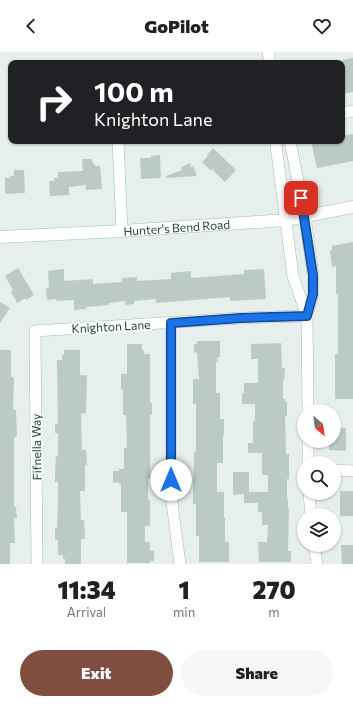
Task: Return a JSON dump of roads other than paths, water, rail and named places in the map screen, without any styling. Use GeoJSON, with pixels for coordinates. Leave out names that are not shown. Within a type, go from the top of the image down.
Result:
{"type":"FeatureCollection","features":[{"type":"Feature","properties":{"kind":"street"},"geometry":{"type":"LineString","coordinates":[[118,144],[122,231]]}},
{"type":"Feature","properties":{"kind":"street"},"geometry":{"type":"LineString","coordinates":[[276,144],[293,276],[307,316]]}},
{"type":"Feature","properties":{"kind":"street"},"geometry":{"type":"LineString","coordinates":[[290,144],[304,217],[313,275],[313,294],[307,316],[308,404]]}},
{"type":"Feature","properties":{"kind":"street","name":"Hunter's Bend Road"},"geometry":{"type":"LineString","coordinates":[[0,238],[286,220],[353,207]]}},
{"type":"Feature","properties":{"kind":"street","name":"Knighton Lane"},"geometry":{"type":"LineString","coordinates":[[34,331],[241,318],[307,316]]}},
{"type":"Feature","properties":{"kind":"street"},"geometry":{"type":"LineString","coordinates":[[171,323],[171,495],[180,564]]}},
{"type":"Feature","properties":{"kind":"street","name":"Fifnella Way"},"geometry":{"type":"LineString","coordinates":[[34,331],[38,564]]}},
{"type":"Feature","properties":{"kind":"street"},"geometry":{"type":"LineString","coordinates":[[341,470],[353,471]]}},
{"type":"Feature","properties":{"kind":"street"},"geometry":{"type":"LineString","coordinates":[[315,552],[317,564]]}}]}
